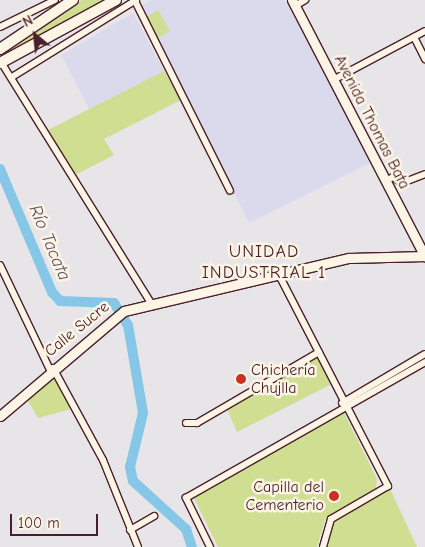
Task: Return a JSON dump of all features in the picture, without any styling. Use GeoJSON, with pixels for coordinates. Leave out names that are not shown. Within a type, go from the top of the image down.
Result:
{"type":"FeatureCollection","features":[{"type":"Feature","properties":{"kind":"highway"},"geometry":{"type":"LineString","coordinates":[[0,49],[73,0]]}},
{"type":"Feature","properties":{"kind":"highway"},"geometry":{"type":"LineString","coordinates":[[0,63],[116,0]]}},
{"type":"Feature","properties":{"kind":"main road","name":"Avenida Thomas Bata"},"geometry":{"type":"LineString","coordinates":[[294,3],[425,257]]}},
{"type":"Feature","properties":{"kind":"main road","name":"Calle Sucre"},"geometry":{"type":"LineString","coordinates":[[0,416],[52,369],[121,313],[278,273],[371,256],[425,257]]}},
{"type":"Feature","properties":{"kind":"street"},"geometry":{"type":"LineString","coordinates":[[0,27],[55,0]]}},
{"type":"Feature","properties":{"kind":"street"},"geometry":{"type":"LineString","coordinates":[[12,77],[136,0],[230,191]]}},
{"type":"Feature","properties":{"kind":"street"},"geometry":{"type":"LineString","coordinates":[[294,3],[305,0]]}},
{"type":"Feature","properties":{"kind":"street"},"geometry":{"type":"LineString","coordinates":[[333,80],[425,31]]}},
{"type":"Feature","properties":{"kind":"street"},"geometry":{"type":"LineString","coordinates":[[414,37],[425,59]]}},
{"type":"Feature","properties":{"kind":"street"},"geometry":{"type":"LineString","coordinates":[[0,63],[12,77],[152,305]]}},
{"type":"Feature","properties":{"kind":"street"},"geometry":{"type":"LineString","coordinates":[[386,181],[393,177],[402,183],[425,174]]}},
{"type":"Feature","properties":{"kind":"street"},"geometry":{"type":"LineString","coordinates":[[0,265],[52,369],[103,460],[138,547]]}},
{"type":"Feature","properties":{"kind":"street"},"geometry":{"type":"LineString","coordinates":[[278,273],[388,486],[331,519],[323,547]]}},
{"type":"Feature","properties":{"kind":"street"},"geometry":{"type":"LineString","coordinates":[[186,423],[197,423],[319,352]]}},
{"type":"Feature","properties":{"kind":"street"},"geometry":{"type":"LineString","coordinates":[[210,547],[186,498],[346,404],[425,354]]}},
{"type":"Feature","properties":{"kind":"street"},"geometry":{"type":"LineString","coordinates":[[346,404],[425,362]]}},
{"type":"Feature","properties":{"kind":"street"},"geometry":{"type":"LineString","coordinates":[[130,530],[154,516]]}},
{"type":"Feature","properties":{"kind":"shaded area"},"geometry":{"type":"Polygon","coordinates":[[[151,0],[288,0],[372,162],[249,223],[141,6],[151,0]]]}},
{"type":"Feature","properties":{"kind":"shaded area"},"geometry":{"type":"Polygon","coordinates":[[[133,13],[164,71],[90,110],[61,55],[133,13]]]}},
{"type":"Feature","properties":{"kind":"green space"},"geometry":{"type":"Polygon","coordinates":[[[82,0],[103,0],[65,26],[0,57],[82,0]]]}},
{"type":"Feature","properties":{"kind":"green space"},"geometry":{"type":"Polygon","coordinates":[[[158,10],[170,31],[158,38],[146,17],[158,10]]]}},
{"type":"Feature","properties":{"kind":"green space"},"geometry":{"type":"Polygon","coordinates":[[[164,71],[181,100],[104,139],[114,155],[75,175],[48,130],[164,71]]]}},
{"type":"Feature","properties":{"kind":"green space"},"geometry":{"type":"Polygon","coordinates":[[[317,357],[332,384],[237,432],[227,409],[317,357]]]}},
{"type":"Feature","properties":{"kind":"green space"},"geometry":{"type":"Polygon","coordinates":[[[54,377],[72,409],[38,418],[28,401],[54,377]]]}},
{"type":"Feature","properties":{"kind":"green space"},"geometry":{"type":"Polygon","coordinates":[[[340,413],[344,413],[377,479],[376,488],[326,517],[317,547],[218,547],[194,498],[340,413]]]}},
{"type":"Feature","properties":{"kind":"green space"},"geometry":{"type":"Polygon","coordinates":[[[390,489],[417,547],[327,547],[335,520],[390,489]]]}},
{"type":"Feature","properties":{"kind":"waterway"},"geometry":{"type":"LineString","coordinates":[[303,11],[335,73]]}},
{"type":"Feature","properties":{"kind":"waterway","name":"Río Tacata"},"geometry":{"type":"LineString","coordinates":[[0,169],[52,292],[60,301],[114,303],[128,325],[143,413],[130,467],[133,481],[186,529],[192,547]]}},
{"type":"Feature","properties":{"kind":"waterway"},"geometry":{"type":"LineString","coordinates":[[399,198],[425,247]]}},
{"type":"Feature","properties":{"kind":"place","name":"Chichería Chujlla"},"geometry":{"type":"Point","coordinates":[241,379]}},
{"type":"Feature","properties":{"kind":"place","name":"Capilla del Cementerio"},"geometry":{"type":"Point","coordinates":[334,496]}},
{"type":"Feature","properties":{"kind":"district","name":"UNIDAD INDUSTRIAL 1"},"geometry":{"type":"Point","coordinates":[264,263]}}]}
